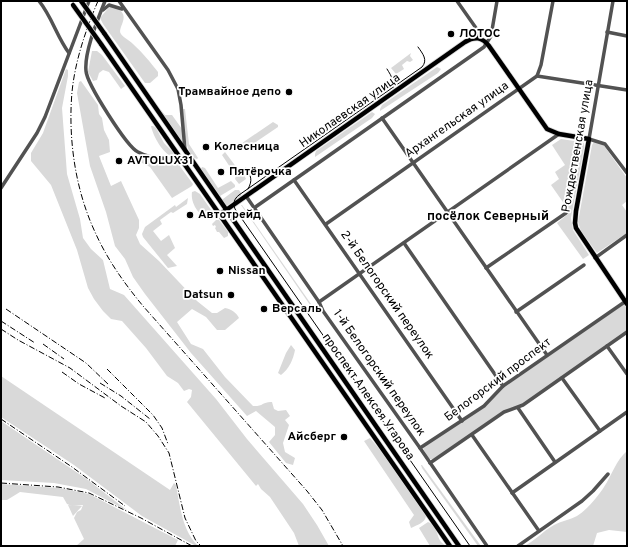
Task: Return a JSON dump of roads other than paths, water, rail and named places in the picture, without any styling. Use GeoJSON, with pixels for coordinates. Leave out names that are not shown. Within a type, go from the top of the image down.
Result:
{"type":"FeatureCollection","features":[{"type":"Feature","properties":{"kind":"main road","name":"проспект Алексея Угарова"},"geometry":{"type":"LineString","coordinates":[[82,1],[459,546]]}},
{"type":"Feature","properties":{"kind":"main road","name":"проспект Алексея Угарова"},"geometry":{"type":"LineString","coordinates":[[71,3],[450,546]]}},
{"type":"Feature","properties":{"kind":"main road","name":"Николаевская улица"},"geometry":{"type":"LineString","coordinates":[[219,215],[465,42],[474,38],[480,38]]}},
{"type":"Feature","properties":{"kind":"main road"},"geometry":{"type":"LineString","coordinates":[[480,38],[486,43],[543,125],[550,131],[559,134],[589,139]]}},
{"type":"Feature","properties":{"kind":"main road","name":"Рождественская улица"},"geometry":{"type":"LineString","coordinates":[[589,139],[575,223],[580,235],[626,302]]}},
{"type":"Feature","properties":{"kind":"main road"},"geometry":{"type":"LineString","coordinates":[[419,501],[425,498]]}},
{"type":"Feature","properties":{"kind":"street"},"geometry":{"type":"LineString","coordinates":[[39,1],[55,26],[64,46],[69,53]]}},
{"type":"Feature","properties":{"kind":"street"},"geometry":{"type":"LineString","coordinates":[[1,188],[45,117],[89,1]]}},
{"type":"Feature","properties":{"kind":"street"},"geometry":{"type":"LineString","coordinates":[[106,1],[94,30],[88,55],[86,71],[92,87],[130,146],[139,153],[149,156],[180,158]]}},
{"type":"Feature","properties":{"kind":"street","name":"проспект Алексея Угарова"},"geometry":{"type":"LineString","coordinates":[[119,1],[168,70],[178,89],[181,104],[185,151]]}},
{"type":"Feature","properties":{"kind":"street"},"geometry":{"type":"LineString","coordinates":[[458,1],[476,28],[480,38]]}},
{"type":"Feature","properties":{"kind":"street","name":"Николаевская улица"},"geometry":{"type":"LineString","coordinates":[[254,208],[478,52],[491,36],[497,1]]}},
{"type":"Feature","properties":{"kind":"street"},"geometry":{"type":"LineString","coordinates":[[552,1],[541,65],[537,76],[627,90]]}},
{"type":"Feature","properties":{"kind":"street","name":"Рождественская улица"},"geometry":{"type":"LineString","coordinates":[[589,139],[613,1]]}},
{"type":"Feature","properties":{"kind":"street"},"geometry":{"type":"LineString","coordinates":[[101,13],[104,8],[109,5],[120,7],[125,10]]}},
{"type":"Feature","properties":{"kind":"street"},"geometry":{"type":"LineString","coordinates":[[607,32],[627,36]]}},
{"type":"Feature","properties":{"kind":"street","name":"Архангельская улица"},"geometry":{"type":"LineString","coordinates":[[326,224],[537,76]]}},
{"type":"Feature","properties":{"kind":"street"},"geometry":{"type":"LineString","coordinates":[[382,118],[547,355]]}},
{"type":"Feature","properties":{"kind":"street"},"geometry":{"type":"LineString","coordinates":[[319,302],[559,134]]}},
{"type":"Feature","properties":{"kind":"street"},"geometry":{"type":"LineString","coordinates":[[589,139],[605,144],[627,173]]}},
{"type":"Feature","properties":{"kind":"street","name":"2-й Белогорский переулок"},"geometry":{"type":"LineString","coordinates":[[294,180],[462,421]]}},
{"type":"Feature","properties":{"kind":"street","name":"1-й Белогорский переулок"},"geometry":{"type":"LineString","coordinates":[[246,196],[319,302],[323,311],[487,546]]}},
{"type":"Feature","properties":{"kind":"street"},"geometry":{"type":"LineString","coordinates":[[486,268],[566,213]]}},
{"type":"Feature","properties":{"kind":"street"},"geometry":{"type":"LineString","coordinates":[[595,258],[627,235]]}},
{"type":"Feature","properties":{"kind":"street"},"geometry":{"type":"LineString","coordinates":[[404,243],[503,386]]}},
{"type":"Feature","properties":{"kind":"street"},"geometry":{"type":"LineString","coordinates":[[516,312],[584,265]]}},
{"type":"Feature","properties":{"kind":"street","name":"Белогорский проспект"},"geometry":{"type":"LineString","coordinates":[[420,448],[484,406],[503,386],[626,302]]}},
{"type":"Feature","properties":{"kind":"street"},"geometry":{"type":"LineString","coordinates":[[430,463],[504,412],[518,408],[627,332]]}},
{"type":"Feature","properties":{"kind":"street"},"geometry":{"type":"LineString","coordinates":[[607,346],[627,374]]}},
{"type":"Feature","properties":{"kind":"street"},"geometry":{"type":"LineString","coordinates":[[562,378],[600,430]]}},
{"type":"Feature","properties":{"kind":"street"},"geometry":{"type":"LineString","coordinates":[[518,408],[555,462]]}},
{"type":"Feature","properties":{"kind":"street"},"geometry":{"type":"LineString","coordinates":[[512,492],[627,412]]}},
{"type":"Feature","properties":{"kind":"street"},"geometry":{"type":"LineString","coordinates":[[472,435],[538,531]]}},
{"type":"Feature","properties":{"kind":"street"},"geometry":{"type":"LineString","coordinates":[[518,546],[582,501],[608,474]]}},
{"type":"Feature","properties":{"kind":"tram line"},"geometry":{"type":"LineString","coordinates":[[418,47],[425,59],[422,67],[239,195],[234,201],[234,205],[235,209],[470,546]]}},
{"type":"Feature","properties":{"kind":"tram line"},"geometry":{"type":"LineString","coordinates":[[387,69],[393,82],[389,90]]}},
{"type":"Feature","properties":{"kind":"tram line"},"geometry":{"type":"LineString","coordinates":[[246,168],[251,178],[248,189]]}},
{"type":"Feature","properties":{"kind":"railway"},"geometry":{"type":"LineString","coordinates":[[98,1],[78,57],[73,80],[71,109],[74,163],[82,198],[95,232],[110,261],[143,306],[307,491],[322,510],[343,546]]}},
{"type":"Feature","properties":{"kind":"railway"},"geometry":{"type":"LineString","coordinates":[[6,309],[86,363],[109,385]]}},
{"type":"Feature","properties":{"kind":"railway"},"geometry":{"type":"LineString","coordinates":[[1,321],[35,343]]}},
{"type":"Feature","properties":{"kind":"railway"},"geometry":{"type":"LineString","coordinates":[[1,329],[18,340],[70,368],[121,406],[146,422],[158,436],[169,453],[185,518],[196,541],[201,546]]}},
{"type":"Feature","properties":{"kind":"railway"},"geometry":{"type":"LineString","coordinates":[[43,344],[64,359]]}},
{"type":"Feature","properties":{"kind":"railway"},"geometry":{"type":"LineString","coordinates":[[107,369],[153,415],[162,428],[168,444]]}},
{"type":"Feature","properties":{"kind":"railway"},"geometry":{"type":"LineString","coordinates":[[62,372],[79,384],[105,398]]}},
{"type":"Feature","properties":{"kind":"railway"},"geometry":{"type":"LineString","coordinates":[[100,383],[121,396],[150,419]]}},
{"type":"Feature","properties":{"kind":"railway"},"geometry":{"type":"LineString","coordinates":[[1,419],[72,467],[125,506]]}},
{"type":"Feature","properties":{"kind":"railway"},"geometry":{"type":"LineString","coordinates":[[1,483],[58,487],[89,493],[141,518],[192,546]]}},
{"type":"Feature","properties":{"kind":"place","name":"ЛОТОС"},"geometry":{"type":"Point","coordinates":[451,34]}},
{"type":"Feature","properties":{"kind":"place","name":"Трамвайное депо"},"geometry":{"type":"Point","coordinates":[289,92]}},
{"type":"Feature","properties":{"kind":"place","name":"Колесница"},"geometry":{"type":"Point","coordinates":[206,147]}},
{"type":"Feature","properties":{"kind":"place","name":"AVTOLUX31"},"geometry":{"type":"Point","coordinates":[119,161]}},
{"type":"Feature","properties":{"kind":"place","name":"Пятёрочка"},"geometry":{"type":"Point","coordinates":[221,172]}},
{"type":"Feature","properties":{"kind":"place","name":"Автотрейд"},"geometry":{"type":"Point","coordinates":[190,215]}},
{"type":"Feature","properties":{"kind":"place","name":"Nissan"},"geometry":{"type":"Point","coordinates":[220,271]}},
{"type":"Feature","properties":{"kind":"place","name":"Datsun"},"geometry":{"type":"Point","coordinates":[231,295]}},
{"type":"Feature","properties":{"kind":"place","name":"Версаль"},"geometry":{"type":"Point","coordinates":[264,309]}},
{"type":"Feature","properties":{"kind":"place","name":"Айсберг"},"geometry":{"type":"Point","coordinates":[344,437]}},
{"type":"Feature","properties":{"kind":"district","name":"посёлок Северный"},"geometry":{"type":"Point","coordinates":[488,217]}}]}
